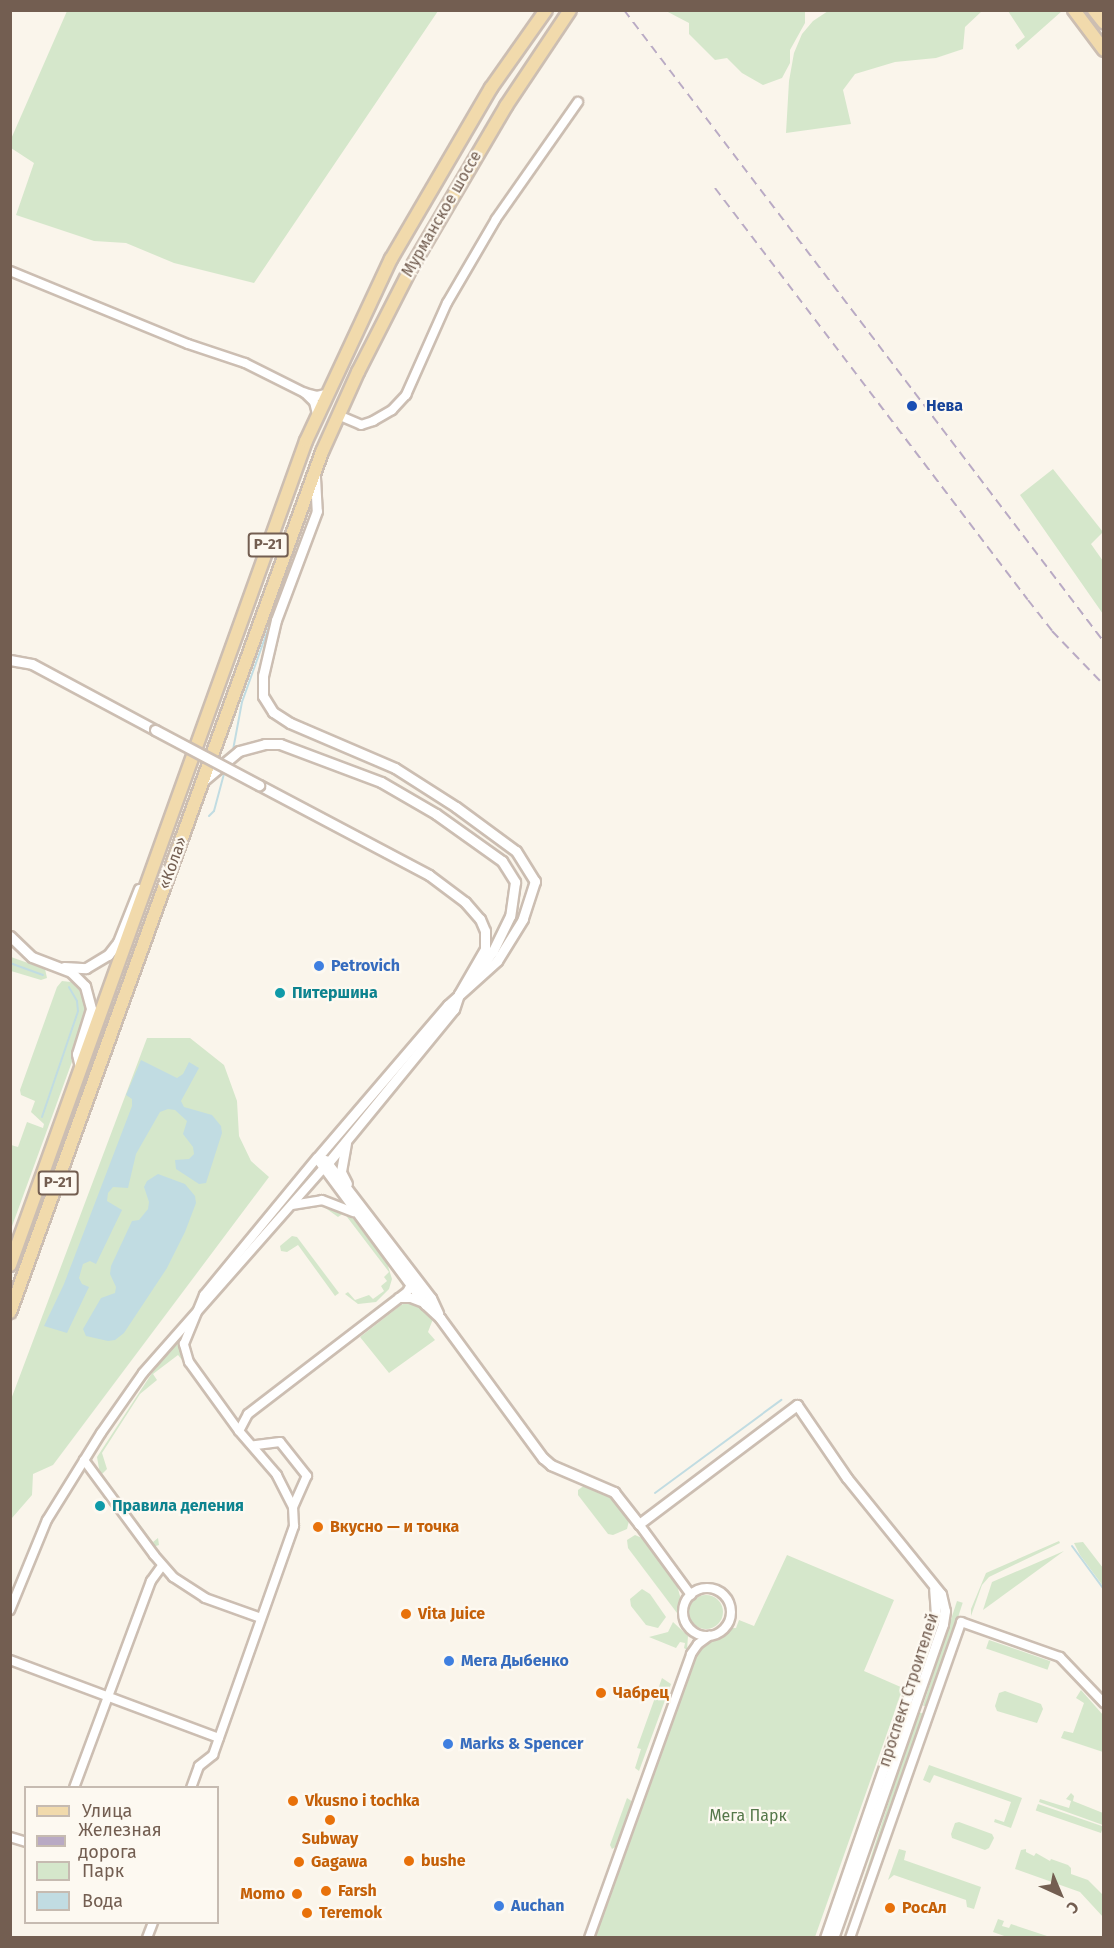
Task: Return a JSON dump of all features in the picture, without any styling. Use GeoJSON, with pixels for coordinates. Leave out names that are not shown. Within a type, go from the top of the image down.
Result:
{"type":"FeatureCollection","features":[{"type":"Feature","properties":{"kind":"main road","name":"Мурманское шоссе"},"geometry":{"type":"LineString","coordinates":[[322,403],[370,298],[416,215],[491,88],[546,10]]}},
{"type":"Feature","properties":{"kind":"main road","name":"Мурманское шоссе"},"geometry":{"type":"LineString","coordinates":[[338,415],[389,309],[435,225],[506,106],[570,10]]}},
{"type":"Feature","properties":{"kind":"main road"},"geometry":{"type":"LineString","coordinates":[[1094,10],[1104,23]]}},
{"type":"Feature","properties":{"kind":"main road"},"geometry":{"type":"LineString","coordinates":[[1080,13],[1104,50]]}},
{"type":"Feature","properties":{"kind":"main road","name":"«Кола»"},"geometry":{"type":"LineString","coordinates":[[10,1265],[322,403]]}},
{"type":"Feature","properties":{"kind":"main road","name":"«Кола»"},"geometry":{"type":"LineString","coordinates":[[10,1312],[315,471],[338,415]]}},
{"type":"Feature","properties":{"kind":"street"},"geometry":{"type":"LineString","coordinates":[[338,415],[361,425],[392,410],[406,395],[452,293],[496,219],[578,102]]}},
{"type":"Feature","properties":{"kind":"street"},"geometry":{"type":"LineString","coordinates":[[10,270],[188,344],[245,363],[305,393],[317,396],[322,403]]}},
{"type":"Feature","properties":{"kind":"street"},"geometry":{"type":"LineString","coordinates":[[305,393],[314,402],[322,403]]}},
{"type":"Feature","properties":{"kind":"street"},"geometry":{"type":"LineString","coordinates":[[315,471],[317,511],[276,620],[263,676],[263,696],[273,712],[290,723],[395,768],[456,807],[516,851],[535,881],[523,919],[497,961],[459,994]]}},
{"type":"Feature","properties":{"kind":"street"},"geometry":{"type":"LineString","coordinates":[[10,660],[32,664],[429,876],[465,902],[480,919],[485,931],[485,949],[459,994],[454,1009],[211,1300],[201,1306],[143,1373],[84,1460],[36,1542],[10,1610]]}},
{"type":"Feature","properties":{"kind":"street"},"geometry":{"type":"LineString","coordinates":[[192,1786],[199,1766],[213,1755],[294,1526],[293,1507],[276,1475],[254,1445],[239,1431],[185,1352],[186,1335],[204,1295],[493,951],[510,916],[514,882],[502,861],[436,814],[381,782],[280,744],[265,744],[239,751],[203,781]]}},
{"type":"Feature","properties":{"kind":"street"},"geometry":{"type":"LineString","coordinates":[[56,965],[86,968],[108,955],[118,942],[139,888],[148,880]]}},
{"type":"Feature","properties":{"kind":"street"},"geometry":{"type":"LineString","coordinates":[[10,936],[32,957],[56,965],[78,978],[91,1002],[90,1016],[77,1054],[80,1068]]}},
{"type":"Feature","properties":{"kind":"street"},"geometry":{"type":"LineString","coordinates":[[348,1137],[341,1172],[352,1197]]}},
{"type":"Feature","properties":{"kind":"street"},"geometry":{"type":"LineString","coordinates":[[319,1156],[354,1212],[423,1303],[440,1318]]}},
{"type":"Feature","properties":{"kind":"street"},"geometry":{"type":"LineString","coordinates":[[325,1166],[431,1298],[440,1318],[543,1458],[559,1470],[614,1492],[691,1595]]}},
{"type":"Feature","properties":{"kind":"street"},"geometry":{"type":"LineString","coordinates":[[292,1205],[322,1200],[354,1212]]}},
{"type":"Feature","properties":{"kind":"street"},"geometry":{"type":"LineString","coordinates":[[239,1431],[248,1414],[399,1298],[411,1287],[413,1275]]}},
{"type":"Feature","properties":{"kind":"street"},"geometry":{"type":"LineString","coordinates":[[399,1298],[411,1298],[423,1303]]}},
{"type":"Feature","properties":{"kind":"street"},"geometry":{"type":"LineString","coordinates":[[639,1524],[797,1405],[847,1478],[934,1589]]}},
{"type":"Feature","properties":{"kind":"street"},"geometry":{"type":"LineString","coordinates":[[254,1445],[280,1442],[307,1476],[293,1507]]}},
{"type":"Feature","properties":{"kind":"street"},"geometry":{"type":"LineString","coordinates":[[84,1460],[162,1566],[194,1593],[261,1618]]}},
{"type":"Feature","properties":{"kind":"street"},"geometry":{"type":"LineString","coordinates":[[75,1786],[151,1581],[162,1566]]}},
{"type":"Feature","properties":{"kind":"street"},"geometry":{"type":"LineString","coordinates":[[589,1938],[692,1652],[690,1629],[683,1612],[691,1595],[700,1589],[716,1590],[725,1596],[730,1605],[731,1616],[726,1627],[709,1636],[692,1652]]}},
{"type":"Feature","properties":{"kind":"street","name":"проспект Строителей"},"geometry":{"type":"LineString","coordinates":[[825,1938],[936,1615],[934,1589]]}},
{"type":"Feature","properties":{"kind":"street","name":"проспект Строителей"},"geometry":{"type":"LineString","coordinates":[[833,1938],[943,1624],[944,1602],[941,1594],[934,1589]]}},
{"type":"Feature","properties":{"kind":"street"},"geometry":{"type":"LineString","coordinates":[[850,1938],[961,1622],[1060,1657],[1104,1703]]}},
{"type":"Feature","properties":{"kind":"street"},"geometry":{"type":"LineString","coordinates":[[690,1629],[697,1634],[709,1636]]}},
{"type":"Feature","properties":{"kind":"street"},"geometry":{"type":"LineString","coordinates":[[10,1660],[219,1738]]}},
{"type":"Feature","properties":{"kind":"street"},"geometry":{"type":"LineString","coordinates":[[147,1938],[153,1924]]}},
{"type":"Feature","properties":{"kind":"green space"},"geometry":{"type":"Polygon","coordinates":[[[67,10],[438,11],[254,283],[174,263],[126,243],[94,241],[16,215],[34,163],[11,148],[11,139],[67,10]]]}},
{"type":"Feature","properties":{"kind":"green space"},"geometry":{"type":"Polygon","coordinates":[[[666,11],[805,11],[805,23],[790,50],[790,63],[782,78],[763,85],[742,73],[727,58],[715,60],[689,34],[689,23],[666,11]]]}},
{"type":"Feature","properties":{"kind":"green space"},"geometry":{"type":"Polygon","coordinates":[[[828,11],[982,11],[965,27],[963,49],[936,58],[895,62],[855,74],[843,90],[851,124],[786,133],[789,81],[794,53],[802,34],[813,21],[828,11]]]}},
{"type":"Feature","properties":{"kind":"green space"},"geometry":{"type":"Polygon","coordinates":[[[1008,11],[1062,11],[1018,50],[1015,45],[1025,37],[1008,11]]]}},
{"type":"Feature","properties":{"kind":"green space"},"geometry":{"type":"Polygon","coordinates":[[[1053,469],[1103,532],[1091,544],[1103,561],[1103,614],[1020,495],[1053,469]]]}},
{"type":"Feature","properties":{"kind":"green space"},"geometry":{"type":"Polygon","coordinates":[[[11,957],[45,969],[47,978],[41,980],[11,971],[11,957]]]}},
{"type":"Feature","properties":{"kind":"green space"},"geometry":{"type":"Polygon","coordinates":[[[62,981],[71,982],[82,993],[87,1014],[81,1037],[11,1229],[11,1145],[18,1147],[27,1122],[43,1128],[44,1124],[31,1112],[35,1101],[21,1095],[20,1090],[57,987],[62,981]]]}},
{"type":"Feature","properties":{"kind":"green space"},"geometry":{"type":"Polygon","coordinates":[[[147,1038],[190,1038],[224,1065],[237,1101],[239,1136],[251,1161],[269,1177],[53,1465],[33,1474],[32,1495],[12,1518],[10,1402],[147,1038]]]}},
{"type":"Feature","properties":{"kind":"green space"},"geometry":{"type":"Polygon","coordinates":[[[324,1203],[345,1210],[387,1263],[392,1279],[389,1289],[376,1302],[358,1304],[345,1294],[348,1292],[355,1300],[369,1295],[373,1299],[384,1291],[381,1286],[387,1281],[384,1277],[389,1272],[344,1213],[338,1217],[324,1207],[324,1203]]]}},
{"type":"Feature","properties":{"kind":"green space"},"geometry":{"type":"Polygon","coordinates":[[[292,1236],[297,1237],[339,1293],[335,1296],[298,1245],[287,1252],[281,1251],[280,1246],[292,1236]]]}},
{"type":"Feature","properties":{"kind":"green space"},"geometry":{"type":"Polygon","coordinates":[[[410,1301],[420,1305],[433,1319],[428,1332],[435,1340],[389,1373],[360,1337],[401,1305],[410,1301]]]}},
{"type":"Feature","properties":{"kind":"green space"},"geometry":{"type":"Polygon","coordinates":[[[183,1335],[182,1360],[178,1355],[153,1374],[157,1380],[140,1394],[102,1453],[107,1469],[102,1474],[153,1542],[158,1538],[159,1545],[153,1547],[100,1474],[97,1457],[152,1373],[183,1335]]]}},
{"type":"Feature","properties":{"kind":"green space"},"geometry":{"type":"Polygon","coordinates":[[[585,1485],[614,1499],[630,1517],[627,1529],[613,1535],[608,1534],[578,1495],[578,1490],[585,1485]]]}},
{"type":"Feature","properties":{"kind":"green space"},"geometry":{"type":"Polygon","coordinates":[[[635,1535],[642,1538],[677,1585],[681,1600],[677,1613],[628,1548],[627,1540],[635,1535]]]}},
{"type":"Feature","properties":{"kind":"green space"},"geometry":{"type":"Polygon","coordinates":[[[1059,1541],[1060,1543],[989,1577],[982,1585],[971,1616],[971,1609],[986,1573],[1059,1541]]]}},
{"type":"Feature","properties":{"kind":"green space"},"geometry":{"type":"Polygon","coordinates":[[[1083,1542],[1103,1568],[1103,1586],[1074,1543],[1083,1542]]]}},
{"type":"Feature","properties":{"kind":"green space"},"geometry":{"type":"Polygon","coordinates":[[[1064,1551],[983,1610],[992,1582],[1064,1551]]]}},
{"type":"Feature","properties":{"kind":"green space","name":"Мега Парк"},"geometry":{"type":"Polygon","coordinates":[[[787,1555],[894,1600],[864,1671],[903,1688],[815,1937],[594,1938],[698,1650],[705,1642],[717,1639],[732,1628],[736,1628],[739,1620],[754,1626],[787,1555]]]}},
{"type":"Feature","properties":{"kind":"green space"},"geometry":{"type":"Polygon","coordinates":[[[642,1589],[650,1594],[666,1617],[658,1628],[646,1625],[631,1606],[630,1599],[642,1589]]]}},
{"type":"Feature","properties":{"kind":"green space"},"geometry":{"type":"Polygon","coordinates":[[[706,1595],[718,1600],[723,1612],[718,1624],[706,1629],[694,1624],[689,1612],[694,1600],[706,1595]]]}},
{"type":"Feature","properties":{"kind":"green space"},"geometry":{"type":"Polygon","coordinates":[[[957,1601],[963,1603],[929,1707],[923,1706],[957,1601]]]}},
{"type":"Feature","properties":{"kind":"green space"},"geometry":{"type":"Polygon","coordinates":[[[673,1622],[688,1636],[687,1650],[684,1648],[685,1643],[680,1642],[676,1648],[649,1637],[668,1632],[673,1622]]]}},
{"type":"Feature","properties":{"kind":"green space"},"geometry":{"type":"Polygon","coordinates":[[[989,1640],[1050,1661],[1048,1670],[986,1649],[989,1640]]]}},
{"type":"Feature","properties":{"kind":"green space"},"geometry":{"type":"Polygon","coordinates":[[[662,1678],[671,1684],[639,1771],[635,1768],[641,1749],[637,1748],[662,1678]]]}},
{"type":"Feature","properties":{"kind":"green space"},"geometry":{"type":"Polygon","coordinates":[[[1081,1690],[1103,1715],[1103,1752],[1061,1738],[1064,1731],[1073,1733],[1084,1703],[1076,1698],[1081,1690]]]}},
{"type":"Feature","properties":{"kind":"green space"},"geometry":{"type":"Polygon","coordinates":[[[1005,1691],[1041,1704],[1043,1709],[1037,1723],[997,1711],[995,1706],[999,1693],[1005,1691]]]}},
{"type":"Feature","properties":{"kind":"green space"},"geometry":{"type":"Polygon","coordinates":[[[918,1712],[924,1714],[861,1908],[855,1906],[918,1712]]]}},
{"type":"Feature","properties":{"kind":"green space"},"geometry":{"type":"Polygon","coordinates":[[[929,1765],[1022,1798],[1011,1828],[994,1822],[995,1819],[1004,1822],[1011,1802],[934,1775],[930,1783],[923,1780],[929,1765]]]}},
{"type":"Feature","properties":{"kind":"green space"},"geometry":{"type":"Polygon","coordinates":[[[1071,1793],[1074,1796],[1073,1801],[1103,1813],[1103,1825],[1039,1802],[1040,1799],[1069,1808],[1071,1801],[1066,1799],[1071,1793]]]}},
{"type":"Feature","properties":{"kind":"green space"},"geometry":{"type":"Polygon","coordinates":[[[627,1798],[633,1802],[617,1846],[612,1849],[610,1845],[627,1798]]]}},
{"type":"Feature","properties":{"kind":"green space"},"geometry":{"type":"Polygon","coordinates":[[[1038,1804],[1103,1826],[1101,1833],[1036,1811],[1038,1804]]]}},
{"type":"Feature","properties":{"kind":"green space"},"geometry":{"type":"Polygon","coordinates":[[[959,1822],[992,1834],[994,1838],[989,1848],[985,1850],[952,1838],[955,1823],[959,1822]]]}},
{"type":"Feature","properties":{"kind":"green space"},"geometry":{"type":"Polygon","coordinates":[[[899,1849],[906,1851],[904,1860],[981,1887],[974,1909],[967,1907],[966,1900],[894,1875],[888,1880],[899,1849]]]}},
{"type":"Feature","properties":{"kind":"green space"},"geometry":{"type":"Polygon","coordinates":[[[1026,1849],[1026,1852],[1034,1856],[1036,1853],[1050,1861],[1051,1859],[1068,1865],[1071,1868],[1071,1874],[1088,1880],[1103,1895],[1103,1917],[1080,1892],[1015,1869],[1021,1850],[1026,1849]]]}},
{"type":"Feature","properties":{"kind":"green space"},"geometry":{"type":"Polygon","coordinates":[[[998,1919],[1004,1921],[1002,1926],[1009,1928],[1011,1924],[1050,1937],[1007,1937],[993,1932],[998,1919]]]}},
{"type":"Feature","properties":{"kind":"water"},"geometry":{"type":"Polygon","coordinates":[[[141,1060],[177,1078],[183,1074],[189,1062],[199,1068],[181,1101],[184,1107],[212,1115],[221,1126],[222,1133],[206,1183],[199,1184],[176,1169],[175,1160],[189,1159],[194,1154],[193,1147],[183,1134],[187,1121],[175,1110],[168,1109],[160,1112],[136,1154],[128,1188],[113,1187],[108,1193],[107,1201],[122,1210],[96,1264],[90,1261],[83,1264],[79,1278],[82,1284],[89,1287],[67,1333],[44,1326],[64,1284],[132,1106],[132,1099],[126,1095],[141,1060]]]}},
{"type":"Feature","properties":{"kind":"water"},"geometry":{"type":"Polygon","coordinates":[[[158,1174],[185,1184],[195,1196],[196,1203],[185,1232],[167,1268],[124,1333],[115,1340],[108,1341],[86,1336],[83,1329],[101,1298],[115,1293],[116,1287],[110,1274],[111,1266],[132,1221],[139,1220],[148,1209],[149,1202],[144,1187],[147,1181],[158,1174]]]}},
{"type":"Feature","properties":{"kind":"waterway"},"geometry":{"type":"LineString","coordinates":[[275,610],[287,579]]}},
{"type":"Feature","properties":{"kind":"waterway"},"geometry":{"type":"LineString","coordinates":[[233,750],[242,702],[272,618]]}},
{"type":"Feature","properties":{"kind":"waterway"},"geometry":{"type":"LineString","coordinates":[[209,816],[214,811],[225,770]]}},
{"type":"Feature","properties":{"kind":"waterway"},"geometry":{"type":"LineString","coordinates":[[10,963],[43,975]]}},
{"type":"Feature","properties":{"kind":"waterway"},"geometry":{"type":"LineString","coordinates":[[42,1117],[78,1011],[77,1001],[69,987]]}},
{"type":"Feature","properties":{"kind":"waterway"},"geometry":{"type":"LineString","coordinates":[[655,1493],[781,1400]]}},
{"type":"Feature","properties":{"kind":"waterway"},"geometry":{"type":"LineString","coordinates":[[1072,1546],[1103,1588]]}},
{"type":"Feature","properties":{"kind":"railway"},"geometry":{"type":"LineString","coordinates":[[624,10],[1104,642]]}},
{"type":"Feature","properties":{"kind":"railway"},"geometry":{"type":"LineString","coordinates":[[715,188],[1052,631],[1104,685]]}},
{"type":"Feature","properties":{"kind":"place","name":"Нева"},"geometry":{"type":"Point","coordinates":[912,406]}},
{"type":"Feature","properties":{"kind":"place","name":"Petrovich"},"geometry":{"type":"Point","coordinates":[319,966]}},
{"type":"Feature","properties":{"kind":"place","name":"Питершина"},"geometry":{"type":"Point","coordinates":[280,993]}},
{"type":"Feature","properties":{"kind":"place","name":"Правила деления"},"geometry":{"type":"Point","coordinates":[100,1506]}},
{"type":"Feature","properties":{"kind":"place","name":"Вкусно — и точка"},"geometry":{"type":"Point","coordinates":[318,1527]}},
{"type":"Feature","properties":{"kind":"place","name":"Vita Juice"},"geometry":{"type":"Point","coordinates":[406,1614]}},
{"type":"Feature","properties":{"kind":"place","name":"Мега Дыбенко"},"geometry":{"type":"Point","coordinates":[449,1661]}},
{"type":"Feature","properties":{"kind":"place","name":"Чабрец"},"geometry":{"type":"Point","coordinates":[601,1693]}},
{"type":"Feature","properties":{"kind":"place","name":"Marks & Spencer"},"geometry":{"type":"Point","coordinates":[448,1744]}},
{"type":"Feature","properties":{"kind":"place","name":"Vkusno i tochka"},"geometry":{"type":"Point","coordinates":[293,1801]}},
{"type":"Feature","properties":{"kind":"place","name":"Subway"},"geometry":{"type":"Point","coordinates":[330,1820]}},
{"type":"Feature","properties":{"kind":"place","name":"bushe"},"geometry":{"type":"Point","coordinates":[409,1861]}},
{"type":"Feature","properties":{"kind":"place","name":"Gagawa"},"geometry":{"type":"Point","coordinates":[299,1862]}},
{"type":"Feature","properties":{"kind":"place","name":"Farsh"},"geometry":{"type":"Point","coordinates":[326,1891]}},
{"type":"Feature","properties":{"kind":"place","name":"Momo"},"geometry":{"type":"Point","coordinates":[297,1894]}},
{"type":"Feature","properties":{"kind":"place","name":"Auchan"},"geometry":{"type":"Point","coordinates":[499,1906]}},
{"type":"Feature","properties":{"kind":"place","name":"РосАл"},"geometry":{"type":"Point","coordinates":[890,1908]}},
{"type":"Feature","properties":{"kind":"place","name":"Teremok"},"geometry":{"type":"Point","coordinates":[307,1913]}}]}
